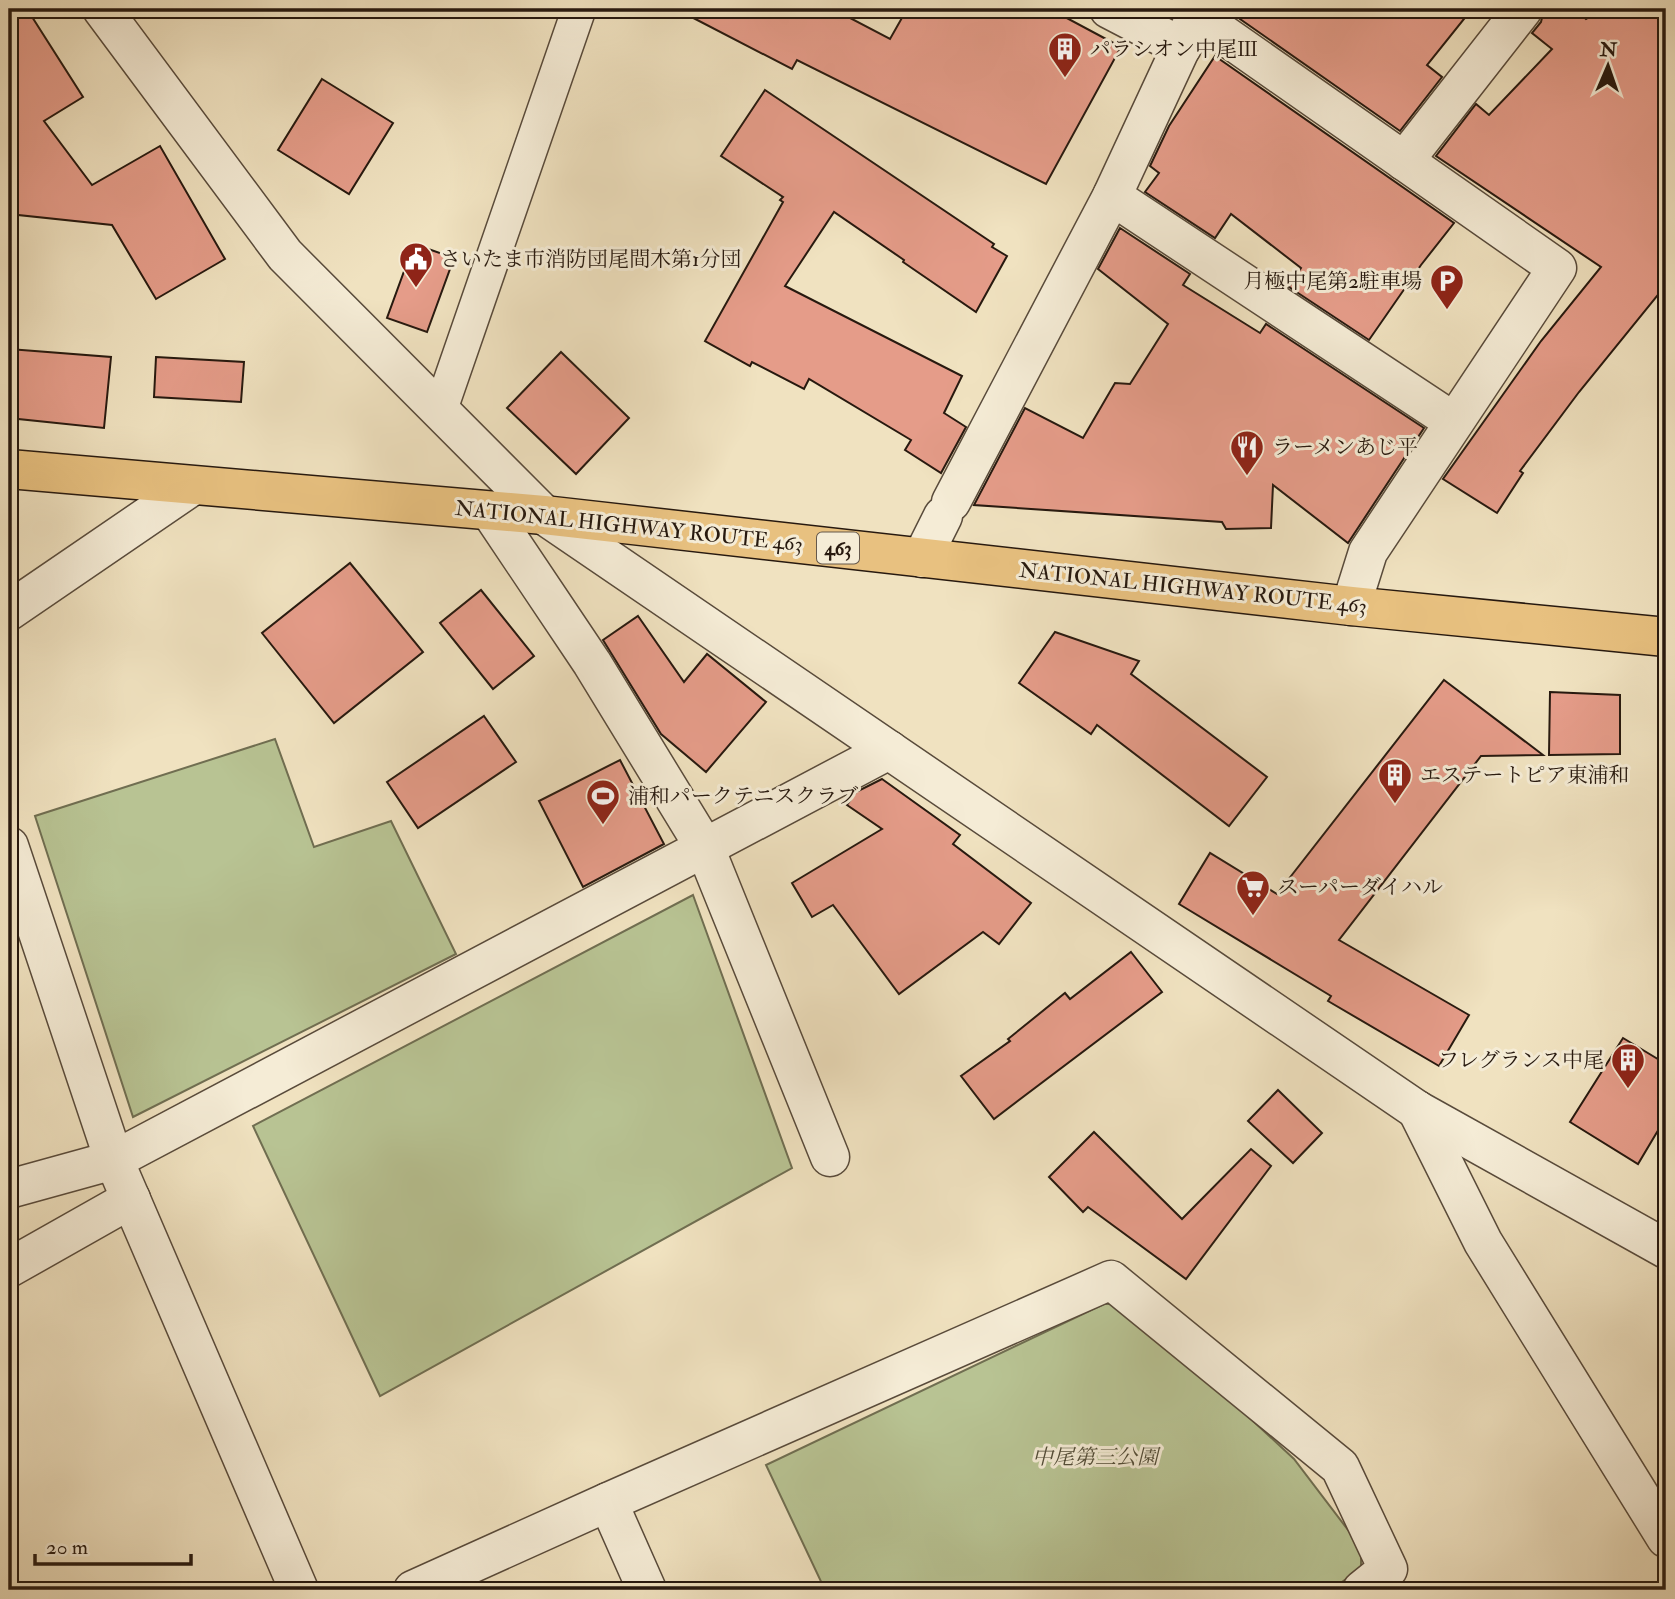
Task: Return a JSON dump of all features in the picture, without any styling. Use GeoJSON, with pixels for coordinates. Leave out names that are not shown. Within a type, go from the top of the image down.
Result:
{"type":"FeatureCollection","features":[{"type":"Feature","properties":{"kind":"highway","name":"NATIONAL HIGHWAY ROUTE 463"},"geometry":{"type":"LineString","coordinates":[[9,469],[544,515],[1351,606],[1666,637]]}},
{"type":"Feature","properties":{"kind":"street"},"geometry":{"type":"LineString","coordinates":[[102,9],[285,256],[544,515],[1418,1110],[1666,1250]]}},
{"type":"Feature","properties":{"kind":"street"},"geometry":{"type":"LineString","coordinates":[[440,411],[579,9]]}},
{"type":"Feature","properties":{"kind":"street"},"geometry":{"type":"LineString","coordinates":[[1109,9],[1193,24],[1404,161],[1557,268],[1368,552],[1351,606]]}},
{"type":"Feature","properties":{"kind":"street"},"geometry":{"type":"LineString","coordinates":[[1404,161],[1523,9]]}},
{"type":"Feature","properties":{"kind":"street"},"geometry":{"type":"LineString","coordinates":[[922,558],[1112,196],[1193,24]]}},
{"type":"Feature","properties":{"kind":"street"},"geometry":{"type":"LineString","coordinates":[[1112,196],[1454,422]]}},
{"type":"Feature","properties":{"kind":"street"},"geometry":{"type":"LineString","coordinates":[[9,611],[192,486]]}},
{"type":"Feature","properties":{"kind":"street"},"geometry":{"type":"LineString","coordinates":[[490,511],[592,663],[705,848],[830,1157]]}},
{"type":"Feature","properties":{"kind":"street"},"geometry":{"type":"LineString","coordinates":[[9,1189],[114,1160],[889,750]]}},
{"type":"Feature","properties":{"kind":"street"},"geometry":{"type":"LineString","coordinates":[[9,846],[114,1160],[299,1590]]}},
{"type":"Feature","properties":{"kind":"street"},"geometry":{"type":"LineString","coordinates":[[1418,1110],[1483,1242],[1666,1538]]}},
{"type":"Feature","properties":{"kind":"street"},"geometry":{"type":"LineString","coordinates":[[9,1268],[131,1199]]}},
{"type":"Feature","properties":{"kind":"street"},"geometry":{"type":"LineString","coordinates":[[413,1590],[1111,1280],[1340,1467],[1388,1569],[1362,1590]]}},
{"type":"Feature","properties":{"kind":"street"},"geometry":{"type":"LineString","coordinates":[[607,1502],[647,1590]]}},
{"type":"Feature","properties":{"kind":"green space"},"geometry":{"type":"Polygon","coordinates":[[[275,739],[314,847],[391,821],[456,954],[133,1117],[35,816],[275,739]]]}},
{"type":"Feature","properties":{"kind":"green space"},"geometry":{"type":"Polygon","coordinates":[[[693,895],[792,1168],[380,1396],[253,1126],[693,895]]]}},
{"type":"Feature","properties":{"kind":"green space","name":"中尾第三公園"},"geometry":{"type":"Polygon","coordinates":[[[1104,1304],[1127,1304],[1294,1459],[1361,1547],[1361,1568],[1331,1590],[825,1590],[766,1465],[1104,1304]]]}},
{"type":"Feature","properties":{"kind":"building"},"geometry":{"type":"Polygon","coordinates":[[[9,9],[27,9],[83,97],[44,121],[92,185],[160,146],[225,259],[156,299],[112,225],[9,214],[9,9]]]}},
{"type":"Feature","properties":{"kind":"building"},"geometry":{"type":"Polygon","coordinates":[[[676,9],[833,9],[890,39],[907,9],[1050,9],[1121,47],[1046,184],[797,60],[792,69],[676,9]]]}},
{"type":"Feature","properties":{"kind":"building"},"geometry":{"type":"Polygon","coordinates":[[[1247,9],[1472,9],[1427,65],[1442,77],[1400,131],[1240,19],[1247,9]]]}},
{"type":"Feature","properties":{"kind":"building"},"geometry":{"type":"Polygon","coordinates":[[[1544,9],[1575,9],[1586,19],[1603,9],[1666,9],[1666,285],[1579,392],[1520,471],[1523,473],[1497,513],[1443,479],[1541,341],[1601,267],[1436,156],[1476,104],[1489,115],[1552,49],[1532,33],[1541,22],[1544,9]]]}},
{"type":"Feature","properties":{"kind":"building"},"geometry":{"type":"Polygon","coordinates":[[[1215,56],[1454,223],[1369,340],[1289,287],[1301,268],[1231,214],[1215,238],[1145,192],[1159,173],[1150,166],[1169,126],[1215,56]]]}},
{"type":"Feature","properties":{"kind":"building"},"geometry":{"type":"Polygon","coordinates":[[[322,79],[393,123],[349,194],[278,150],[322,79]]]}},
{"type":"Feature","properties":{"kind":"building"},"geometry":{"type":"Polygon","coordinates":[[[765,90],[994,244],[992,247],[1007,256],[976,312],[834,212],[785,286],[962,376],[944,413],[966,427],[941,473],[905,450],[911,440],[809,379],[804,389],[752,362],[750,366],[705,341],[783,202],[780,200],[783,197],[721,156],[765,90]]]}},
{"type":"Feature","properties":{"kind":"building"},"geometry":{"type":"Polygon","coordinates":[[[1120,228],[1190,274],[1183,285],[1260,333],[1266,324],[1424,428],[1348,543],[1273,485],[1271,528],[1226,529],[1222,522],[974,505],[1025,408],[1083,438],[1115,383],[1130,384],[1168,324],[1098,269],[1120,228]]]}},
{"type":"Feature","properties":{"kind":"building"},"geometry":{"type":"Polygon","coordinates":[[[414,244],[454,258],[427,332],[387,318],[414,244]]]}},
{"type":"Feature","properties":{"kind":"building"},"geometry":{"type":"Polygon","coordinates":[[[9,349],[111,357],[104,428],[9,418],[9,349]]]}},
{"type":"Feature","properties":{"kind":"building"},"geometry":{"type":"Polygon","coordinates":[[[561,352],[629,418],[576,474],[507,408],[561,352]]]}},
{"type":"Feature","properties":{"kind":"building"},"geometry":{"type":"Polygon","coordinates":[[[156,357],[244,362],[241,402],[154,397],[156,357]]]}},
{"type":"Feature","properties":{"kind":"building"},"geometry":{"type":"Polygon","coordinates":[[[350,563],[423,652],[334,723],[262,633],[350,563]]]}},
{"type":"Feature","properties":{"kind":"building"},"geometry":{"type":"Polygon","coordinates":[[[481,590],[534,656],[493,689],[440,623],[481,590]]]}},
{"type":"Feature","properties":{"kind":"building"},"geometry":{"type":"Polygon","coordinates":[[[638,616],[684,682],[707,654],[766,702],[706,772],[661,734],[603,640],[638,616]]]}},
{"type":"Feature","properties":{"kind":"building"},"geometry":{"type":"Polygon","coordinates":[[[1055,632],[1139,661],[1131,674],[1267,777],[1229,826],[1097,725],[1091,734],[1019,683],[1055,632]]]}},
{"type":"Feature","properties":{"kind":"building"},"geometry":{"type":"Polygon","coordinates":[[[1444,680],[1543,755],[1481,756],[1339,940],[1469,1015],[1439,1066],[1328,1001],[1331,996],[1179,904],[1210,853],[1277,894],[1444,680]]]}},
{"type":"Feature","properties":{"kind":"building"},"geometry":{"type":"Polygon","coordinates":[[[1550,692],[1620,695],[1620,754],[1549,755],[1550,692]]]}},
{"type":"Feature","properties":{"kind":"building"},"geometry":{"type":"Polygon","coordinates":[[[484,716],[516,762],[418,828],[387,782],[484,716]]]}},
{"type":"Feature","properties":{"kind":"building"},"geometry":{"type":"Polygon","coordinates":[[[620,760],[664,844],[583,887],[539,801],[620,760]]]}},
{"type":"Feature","properties":{"kind":"building"},"geometry":{"type":"Polygon","coordinates":[[[882,779],[960,835],[953,844],[1031,903],[999,944],[983,932],[899,994],[833,905],[812,917],[792,883],[882,829],[847,805],[856,792],[882,779]]]}},
{"type":"Feature","properties":{"kind":"building"},"geometry":{"type":"Polygon","coordinates":[[[1131,952],[1162,992],[994,1119],[961,1076],[1010,1041],[1008,1039],[1065,993],[1070,999],[1131,952]]]}},
{"type":"Feature","properties":{"kind":"building","name":"フレグランス中尾"},"geometry":{"type":"Polygon","coordinates":[[[1623,1038],[1666,1064],[1666,1117],[1638,1164],[1570,1122],[1623,1038]]]}},
{"type":"Feature","properties":{"kind":"building"},"geometry":{"type":"Polygon","coordinates":[[[1278,1090],[1322,1133],[1293,1163],[1248,1121],[1278,1090]]]}},
{"type":"Feature","properties":{"kind":"building"},"geometry":{"type":"Polygon","coordinates":[[[1094,1132],[1182,1219],[1251,1149],[1271,1166],[1186,1279],[1088,1207],[1083,1212],[1049,1177],[1094,1132]]]}},
{"type":"Feature","properties":{"kind":"place","name":"パラシオン中尾Ⅲ"},"geometry":{"type":"Point","coordinates":[1065,79]}},
{"type":"Feature","properties":{"kind":"place","name":"さいたま市消防団尾間木第1分団"},"geometry":{"type":"Point","coordinates":[416,289]}},
{"type":"Feature","properties":{"kind":"place","name":"月極中尾第2駐車場"},"geometry":{"type":"Point","coordinates":[1447,311]}},
{"type":"Feature","properties":{"kind":"place","name":"ラーメンあじ平"},"geometry":{"type":"Point","coordinates":[1247,477]}},
{"type":"Feature","properties":{"kind":"place","name":"エステートピア東浦和"},"geometry":{"type":"Point","coordinates":[1395,805]}},
{"type":"Feature","properties":{"kind":"place","name":"浦和パークテニスクラブ"},"geometry":{"type":"Point","coordinates":[603,826]}},
{"type":"Feature","properties":{"kind":"place","name":"スーパーダイハル"},"geometry":{"type":"Point","coordinates":[1253,917]}},
{"type":"Feature","properties":{"kind":"place","name":"フレグランス中尾"},"geometry":{"type":"Point","coordinates":[1628,1090]}}]}
